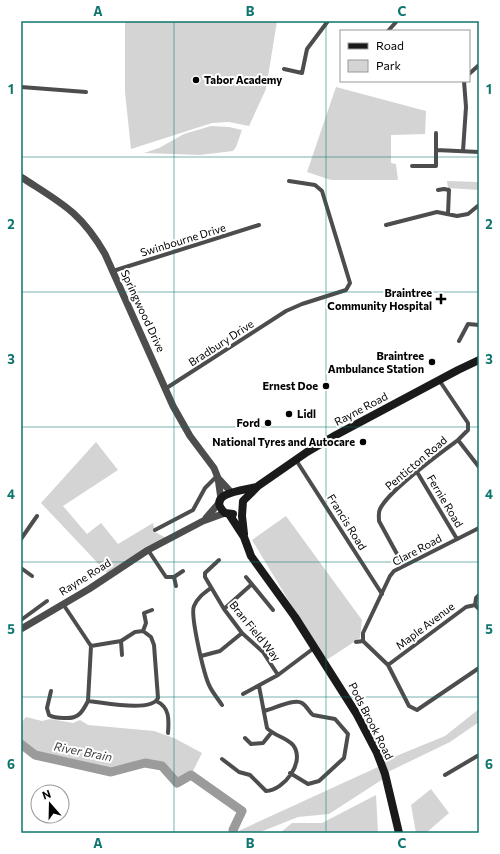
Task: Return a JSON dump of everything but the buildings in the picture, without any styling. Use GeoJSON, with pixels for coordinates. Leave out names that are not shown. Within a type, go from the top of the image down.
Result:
{"type":"FeatureCollection","features":[{"type":"Feature","properties":{"kind":"main road","name":"Rayne Road"},"geometry":{"type":"LineString","coordinates":[[227,514],[237,513],[248,494],[258,486],[336,435],[479,360]]}},
{"type":"Feature","properties":{"kind":"main road","name":"Rayne Road"},"geometry":{"type":"LineString","coordinates":[[220,500],[232,492],[258,486]]}},
{"type":"Feature","properties":{"kind":"main road"},"geometry":{"type":"LineString","coordinates":[[232,492],[240,495],[243,504],[242,516],[244,537]]}},
{"type":"Feature","properties":{"kind":"main road"},"geometry":{"type":"LineString","coordinates":[[220,500],[222,510],[227,514],[244,537]]}},
{"type":"Feature","properties":{"kind":"main road","name":"Pods Brook Road"},"geometry":{"type":"LineString","coordinates":[[244,537],[251,556],[315,648],[356,712],[377,753],[390,791],[399,833]]}},
{"type":"Feature","properties":{"kind":"street"},"geometry":{"type":"LineString","coordinates":[[302,72],[307,49],[328,21]]}},
{"type":"Feature","properties":{"kind":"street"},"geometry":{"type":"LineString","coordinates":[[389,30],[397,21]]}},
{"type":"Feature","properties":{"kind":"street"},"geometry":{"type":"LineString","coordinates":[[470,73],[479,65]]}},
{"type":"Feature","properties":{"kind":"street"},"geometry":{"type":"LineString","coordinates":[[284,69],[307,74]]}},
{"type":"Feature","properties":{"kind":"street"},"geometry":{"type":"LineString","coordinates":[[463,151],[466,107],[464,82]]}},
{"type":"Feature","properties":{"kind":"street"},"geometry":{"type":"LineString","coordinates":[[21,87],[86,92]]}},
{"type":"Feature","properties":{"kind":"street"},"geometry":{"type":"LineString","coordinates":[[412,166],[436,166],[436,133]]}},
{"type":"Feature","properties":{"kind":"street"},"geometry":{"type":"LineString","coordinates":[[436,150],[479,152]]}},
{"type":"Feature","properties":{"kind":"street","name":"Springwood Drive"},"geometry":{"type":"LineString","coordinates":[[21,177],[67,206],[83,221],[94,235],[113,271],[178,415],[214,468],[217,477],[220,500]]}},
{"type":"Feature","properties":{"kind":"street","name":"Bradbury Drive"},"geometry":{"type":"LineString","coordinates":[[165,389],[286,311],[302,304],[346,290],[350,283],[322,191],[315,184],[289,181]]}},
{"type":"Feature","properties":{"kind":"street"},"geometry":{"type":"LineString","coordinates":[[438,190],[449,190],[448,214]]}},
{"type":"Feature","properties":{"kind":"street"},"geometry":{"type":"LineString","coordinates":[[386,225],[392,226],[437,212],[456,216],[468,214],[479,205]]}},
{"type":"Feature","properties":{"kind":"street","name":"Swinbourne Drive"},"geometry":{"type":"LineString","coordinates":[[113,271],[259,225]]}},
{"type":"Feature","properties":{"kind":"street"},"geometry":{"type":"LineString","coordinates":[[459,341],[468,324],[479,325]]}},
{"type":"Feature","properties":{"kind":"street","name":"Penticton Road"},"geometry":{"type":"LineString","coordinates":[[403,565],[382,527],[378,514],[390,496],[468,430],[468,423],[439,380]]}},
{"type":"Feature","properties":{"kind":"street"},"geometry":{"type":"LineString","coordinates":[[458,440],[479,467]]}},
{"type":"Feature","properties":{"kind":"street","name":"Francis Road"},"geometry":{"type":"LineString","coordinates":[[296,460],[382,594]]}},
{"type":"Feature","properties":{"kind":"street","name":"Fernie Road"},"geometry":{"type":"LineString","coordinates":[[418,472],[457,539]]}},
{"type":"Feature","properties":{"kind":"street"},"geometry":{"type":"LineString","coordinates":[[155,530],[193,510],[205,488],[217,477]]}},
{"type":"Feature","properties":{"kind":"street","name":"Springwood Drive"},"geometry":{"type":"LineString","coordinates":[[217,477],[232,492]]}},
{"type":"Feature","properties":{"kind":"street","name":"Rayne Road"},"geometry":{"type":"LineString","coordinates":[[203,521],[220,500]]}},
{"type":"Feature","properties":{"kind":"street","name":"Rayne Road"},"geometry":{"type":"LineString","coordinates":[[21,630],[148,550],[203,521],[227,514]]}},
{"type":"Feature","properties":{"kind":"street"},"geometry":{"type":"LineString","coordinates":[[21,539],[37,516]]}},
{"type":"Feature","properties":{"kind":"street","name":"Clare Road"},"geometry":{"type":"LineString","coordinates":[[362,641],[363,633],[390,576],[403,565],[479,528]]}},
{"type":"Feature","properties":{"kind":"street"},"geometry":{"type":"LineString","coordinates":[[148,550],[164,575],[174,577],[183,571]]}},
{"type":"Feature","properties":{"kind":"street","name":"Bran Field Way"},"geometry":{"type":"LineString","coordinates":[[219,560],[205,573],[205,577],[224,608],[242,633],[263,652],[278,675]]}},
{"type":"Feature","properties":{"kind":"street"},"geometry":{"type":"LineString","coordinates":[[21,568],[32,576]]}},
{"type":"Feature","properties":{"kind":"street"},"geometry":{"type":"LineString","coordinates":[[174,577],[176,586]]}},
{"type":"Feature","properties":{"kind":"street"},"geometry":{"type":"LineString","coordinates":[[246,577],[273,610]]}},
{"type":"Feature","properties":{"kind":"street"},"geometry":{"type":"LineString","coordinates":[[224,608],[252,584]]}},
{"type":"Feature","properties":{"kind":"street"},"geometry":{"type":"LineString","coordinates":[[211,588],[200,596],[193,607],[204,673],[208,683],[222,705]]}},
{"type":"Feature","properties":{"kind":"street"},"geometry":{"type":"LineString","coordinates":[[479,595],[476,598],[475,605],[479,609]]}},
{"type":"Feature","properties":{"kind":"street"},"geometry":{"type":"LineString","coordinates":[[21,620],[47,601]]}},
{"type":"Feature","properties":{"kind":"street"},"geometry":{"type":"LineString","coordinates":[[51,691],[48,712],[49,715],[55,718],[76,718],[83,712],[88,701],[91,646],[63,604]]}},
{"type":"Feature","properties":{"kind":"street","name":"Maple Avenue"},"geometry":{"type":"LineString","coordinates":[[388,665],[466,607],[475,605]]}},
{"type":"Feature","properties":{"kind":"street"},"geometry":{"type":"LineString","coordinates":[[143,631],[146,623],[144,613],[152,610]]}},
{"type":"Feature","properties":{"kind":"street"},"geometry":{"type":"LineString","coordinates":[[91,646],[121,641],[135,632],[143,631],[151,638],[154,645],[158,693],[156,701]]}},
{"type":"Feature","properties":{"kind":"street"},"geometry":{"type":"LineString","coordinates":[[201,656],[220,650],[242,633]]}},
{"type":"Feature","properties":{"kind":"street"},"geometry":{"type":"LineString","coordinates":[[121,641],[122,655]]}},
{"type":"Feature","properties":{"kind":"street"},"geometry":{"type":"LineString","coordinates":[[356,642],[362,641],[388,665],[409,706],[417,710],[426,706],[479,668]]}},
{"type":"Feature","properties":{"kind":"street"},"geometry":{"type":"LineString","coordinates":[[243,694],[278,675],[315,648]]}},
{"type":"Feature","properties":{"kind":"street"},"geometry":{"type":"LineString","coordinates":[[222,759],[240,772],[250,775],[266,791],[277,790],[286,783],[297,760],[294,747],[288,741],[271,733],[266,724],[259,686]]}},
{"type":"Feature","properties":{"kind":"street"},"geometry":{"type":"LineString","coordinates":[[88,701],[142,706],[156,701],[161,703],[168,712],[168,733]]}},
{"type":"Feature","properties":{"kind":"street"},"geometry":{"type":"LineString","coordinates":[[264,711],[276,709],[291,702],[300,702],[313,715],[335,719],[348,734],[344,758],[319,781],[308,784],[290,773]]}},
{"type":"Feature","properties":{"kind":"street"},"geometry":{"type":"LineString","coordinates":[[245,738],[251,744],[263,743],[271,733]]}},
{"type":"Feature","properties":{"kind":"street"},"geometry":{"type":"LineString","coordinates":[[445,775],[479,755]]}},
{"type":"Feature","properties":{"kind":"green space","name":"Tabor Academy"},"geometry":{"type":"Polygon","coordinates":[[[125,21],[277,21],[266,89],[249,126],[229,122],[212,123],[131,149],[125,92],[125,21]]]}},
{"type":"Feature","properties":{"kind":"green space"},"geometry":{"type":"Polygon","coordinates":[[[336,87],[426,111],[425,134],[391,135],[391,163],[396,164],[398,180],[331,180],[307,172],[336,87]]]}},
{"type":"Feature","properties":{"kind":"green space"},"geometry":{"type":"Polygon","coordinates":[[[211,126],[229,127],[242,130],[233,151],[200,155],[144,153],[159,148],[184,134],[211,126]]]}},
{"type":"Feature","properties":{"kind":"green space"},"geometry":{"type":"Polygon","coordinates":[[[447,181],[479,182],[479,190],[448,188],[447,181]]]}},
{"type":"Feature","properties":{"kind":"green space"},"geometry":{"type":"Polygon","coordinates":[[[96,442],[118,470],[63,506],[87,534],[101,523],[118,544],[153,523],[155,532],[168,539],[110,576],[41,503],[96,442]]]}},
{"type":"Feature","properties":{"kind":"green space"},"geometry":{"type":"Polygon","coordinates":[[[286,516],[362,620],[360,638],[325,661],[252,540],[286,516]]]}},
{"type":"Feature","properties":{"kind":"green space"},"geometry":{"type":"Polygon","coordinates":[[[479,709],[479,722],[450,742],[388,772],[384,761],[445,736],[479,709]]]}},
{"type":"Feature","properties":{"kind":"green space"},"geometry":{"type":"Polygon","coordinates":[[[26,717],[42,721],[50,719],[73,723],[80,720],[88,725],[154,731],[174,738],[202,753],[191,775],[177,783],[162,766],[145,763],[111,772],[35,755],[21,744],[21,723],[26,717]]]}},
{"type":"Feature","properties":{"kind":"green space"},"geometry":{"type":"Polygon","coordinates":[[[378,767],[383,779],[329,814],[298,817],[258,833],[234,833],[378,767]]]}},
{"type":"Feature","properties":{"kind":"green space"},"geometry":{"type":"Polygon","coordinates":[[[431,789],[449,813],[426,833],[416,833],[411,805],[431,789]]]}},
{"type":"Feature","properties":{"kind":"green space"},"geometry":{"type":"Polygon","coordinates":[[[376,795],[378,833],[280,833],[292,823],[322,823],[376,795]]]}},
{"type":"Feature","properties":{"kind":"waterway","name":"River Brain"},"geometry":{"type":"LineString","coordinates":[[21,744],[35,755],[111,772],[145,763],[162,766],[177,783],[191,775],[242,811],[233,830],[234,833]]}},
{"type":"Feature","properties":{"kind":"place","name":"Tabor Academy"},"geometry":{"type":"Point","coordinates":[196,80]}},
{"type":"Feature","properties":{"kind":"place","name":"Braintree Community Hospital"},"geometry":{"type":"Point","coordinates":[441,299]}},
{"type":"Feature","properties":{"kind":"place","name":"Braintree Ambulance Station"},"geometry":{"type":"Point","coordinates":[432,362]}},
{"type":"Feature","properties":{"kind":"place","name":"Ernest Doe"},"geometry":{"type":"Point","coordinates":[326,386]}},
{"type":"Feature","properties":{"kind":"place","name":"Lidl"},"geometry":{"type":"Point","coordinates":[289,414]}},
{"type":"Feature","properties":{"kind":"place","name":"Ford"},"geometry":{"type":"Point","coordinates":[268,423]}},
{"type":"Feature","properties":{"kind":"place","name":"National Tyres and Autocare"},"geometry":{"type":"Point","coordinates":[363,442]}}]}
